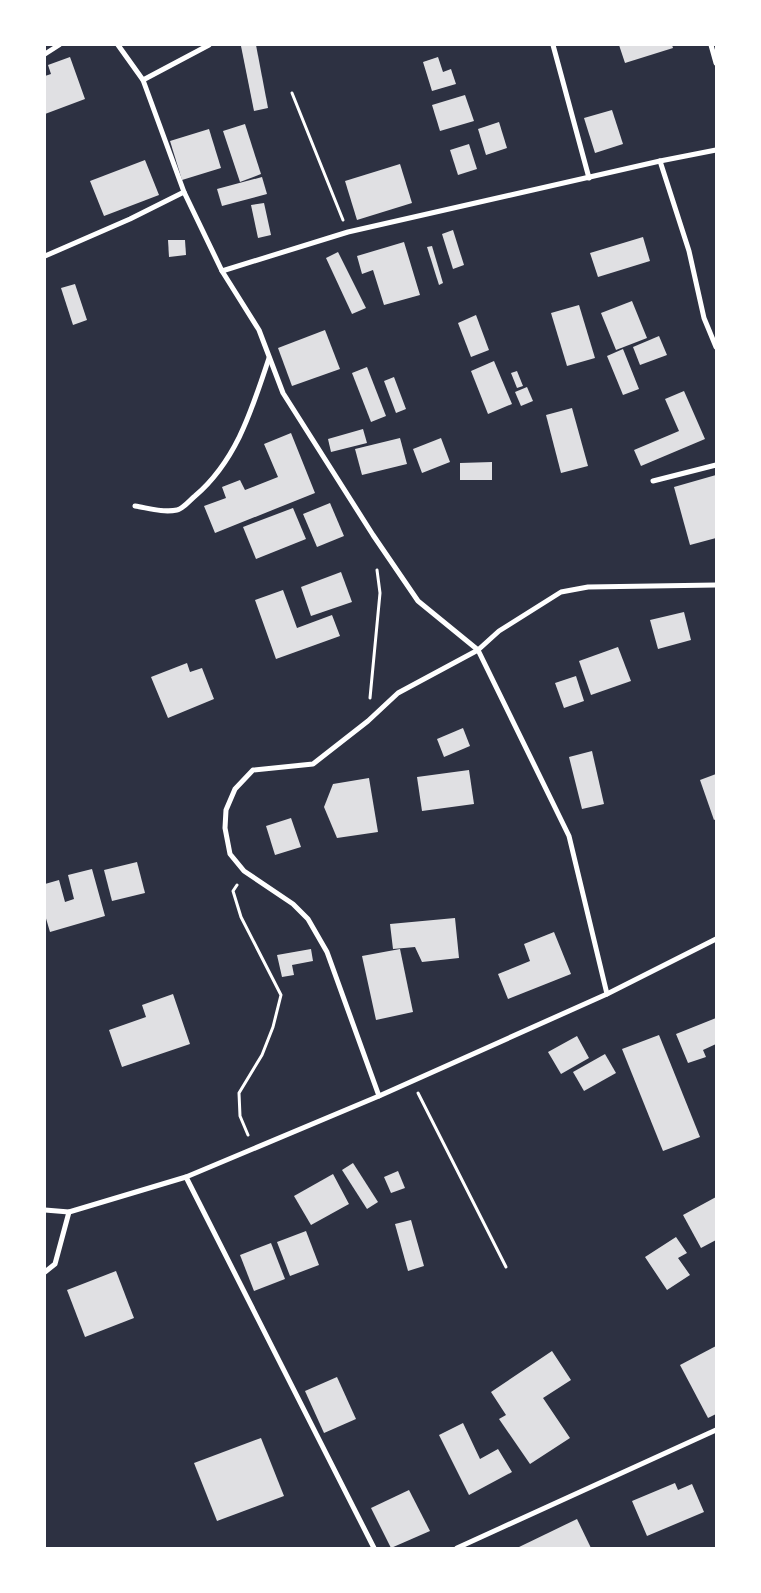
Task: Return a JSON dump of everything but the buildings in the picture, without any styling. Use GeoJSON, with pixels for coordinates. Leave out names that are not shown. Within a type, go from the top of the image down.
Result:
{"type":"FeatureCollection","features":[{"type":"Feature","properties":{"kind":"street"},"geometry":{"type":"LineString","coordinates":[[45,54],[59,45]]}},
{"type":"Feature","properties":{"kind":"street"},"geometry":{"type":"LineString","coordinates":[[118,45],[143,80],[184,192],[222,271],[259,330],[283,392],[373,535],[418,601],[478,650],[569,836],[607,994]]}},
{"type":"Feature","properties":{"kind":"street"},"geometry":{"type":"LineString","coordinates":[[143,80],[209,45]]}},
{"type":"Feature","properties":{"kind":"street"},"geometry":{"type":"LineString","coordinates":[[553,45],[589,178]]}},
{"type":"Feature","properties":{"kind":"street"},"geometry":{"type":"LineString","coordinates":[[711,45],[716,64]]}},
{"type":"Feature","properties":{"kind":"street"},"geometry":{"type":"LineString","coordinates":[[222,271],[348,232],[589,178],[660,160],[716,150]]}},
{"type":"Feature","properties":{"kind":"street"},"geometry":{"type":"LineString","coordinates":[[660,160],[689,251],[704,318],[716,347]]}},
{"type":"Feature","properties":{"kind":"street"},"geometry":{"type":"LineString","coordinates":[[45,256],[117,226],[184,192]]}},
{"type":"Feature","properties":{"kind":"street"},"geometry":{"type":"LineString","coordinates":[[135,506],[165,511],[179,510],[207,486],[232,453],[249,417],[270,358]]}},
{"type":"Feature","properties":{"kind":"street"},"geometry":{"type":"LineString","coordinates":[[653,482],[716,465]]}},
{"type":"Feature","properties":{"kind":"street"},"geometry":{"type":"LineString","coordinates":[[380,1096],[327,952],[308,918],[293,904],[244,871],[230,854],[225,828],[226,810],[235,789],[253,770],[313,764],[368,721],[398,693],[478,650],[499,631],[561,592],[588,587],[716,585]]}},
{"type":"Feature","properties":{"kind":"street"},"geometry":{"type":"LineString","coordinates":[[45,1210],[69,1212],[186,1178],[380,1096],[607,994],[716,939]]}},
{"type":"Feature","properties":{"kind":"street"},"geometry":{"type":"LineString","coordinates":[[186,1178],[374,1548]]}},
{"type":"Feature","properties":{"kind":"street"},"geometry":{"type":"LineString","coordinates":[[45,1272],[54,1264],[69,1212]]}},
{"type":"Feature","properties":{"kind":"street"},"geometry":{"type":"LineString","coordinates":[[457,1548],[716,1430]]}},
{"type":"Feature","properties":{"kind":"path"},"geometry":{"type":"LineString","coordinates":[[292,93],[348,232]]}},
{"type":"Feature","properties":{"kind":"path"},"geometry":{"type":"LineString","coordinates":[[368,721],[380,592],[377,564]]}},
{"type":"Feature","properties":{"kind":"path"},"geometry":{"type":"LineString","coordinates":[[244,871],[234,891],[241,917],[280,994],[273,1028],[262,1055],[238,1092],[240,1116],[254,1149]]}},
{"type":"Feature","properties":{"kind":"path"},"geometry":{"type":"LineString","coordinates":[[412,1081],[506,1268]]}}]}
